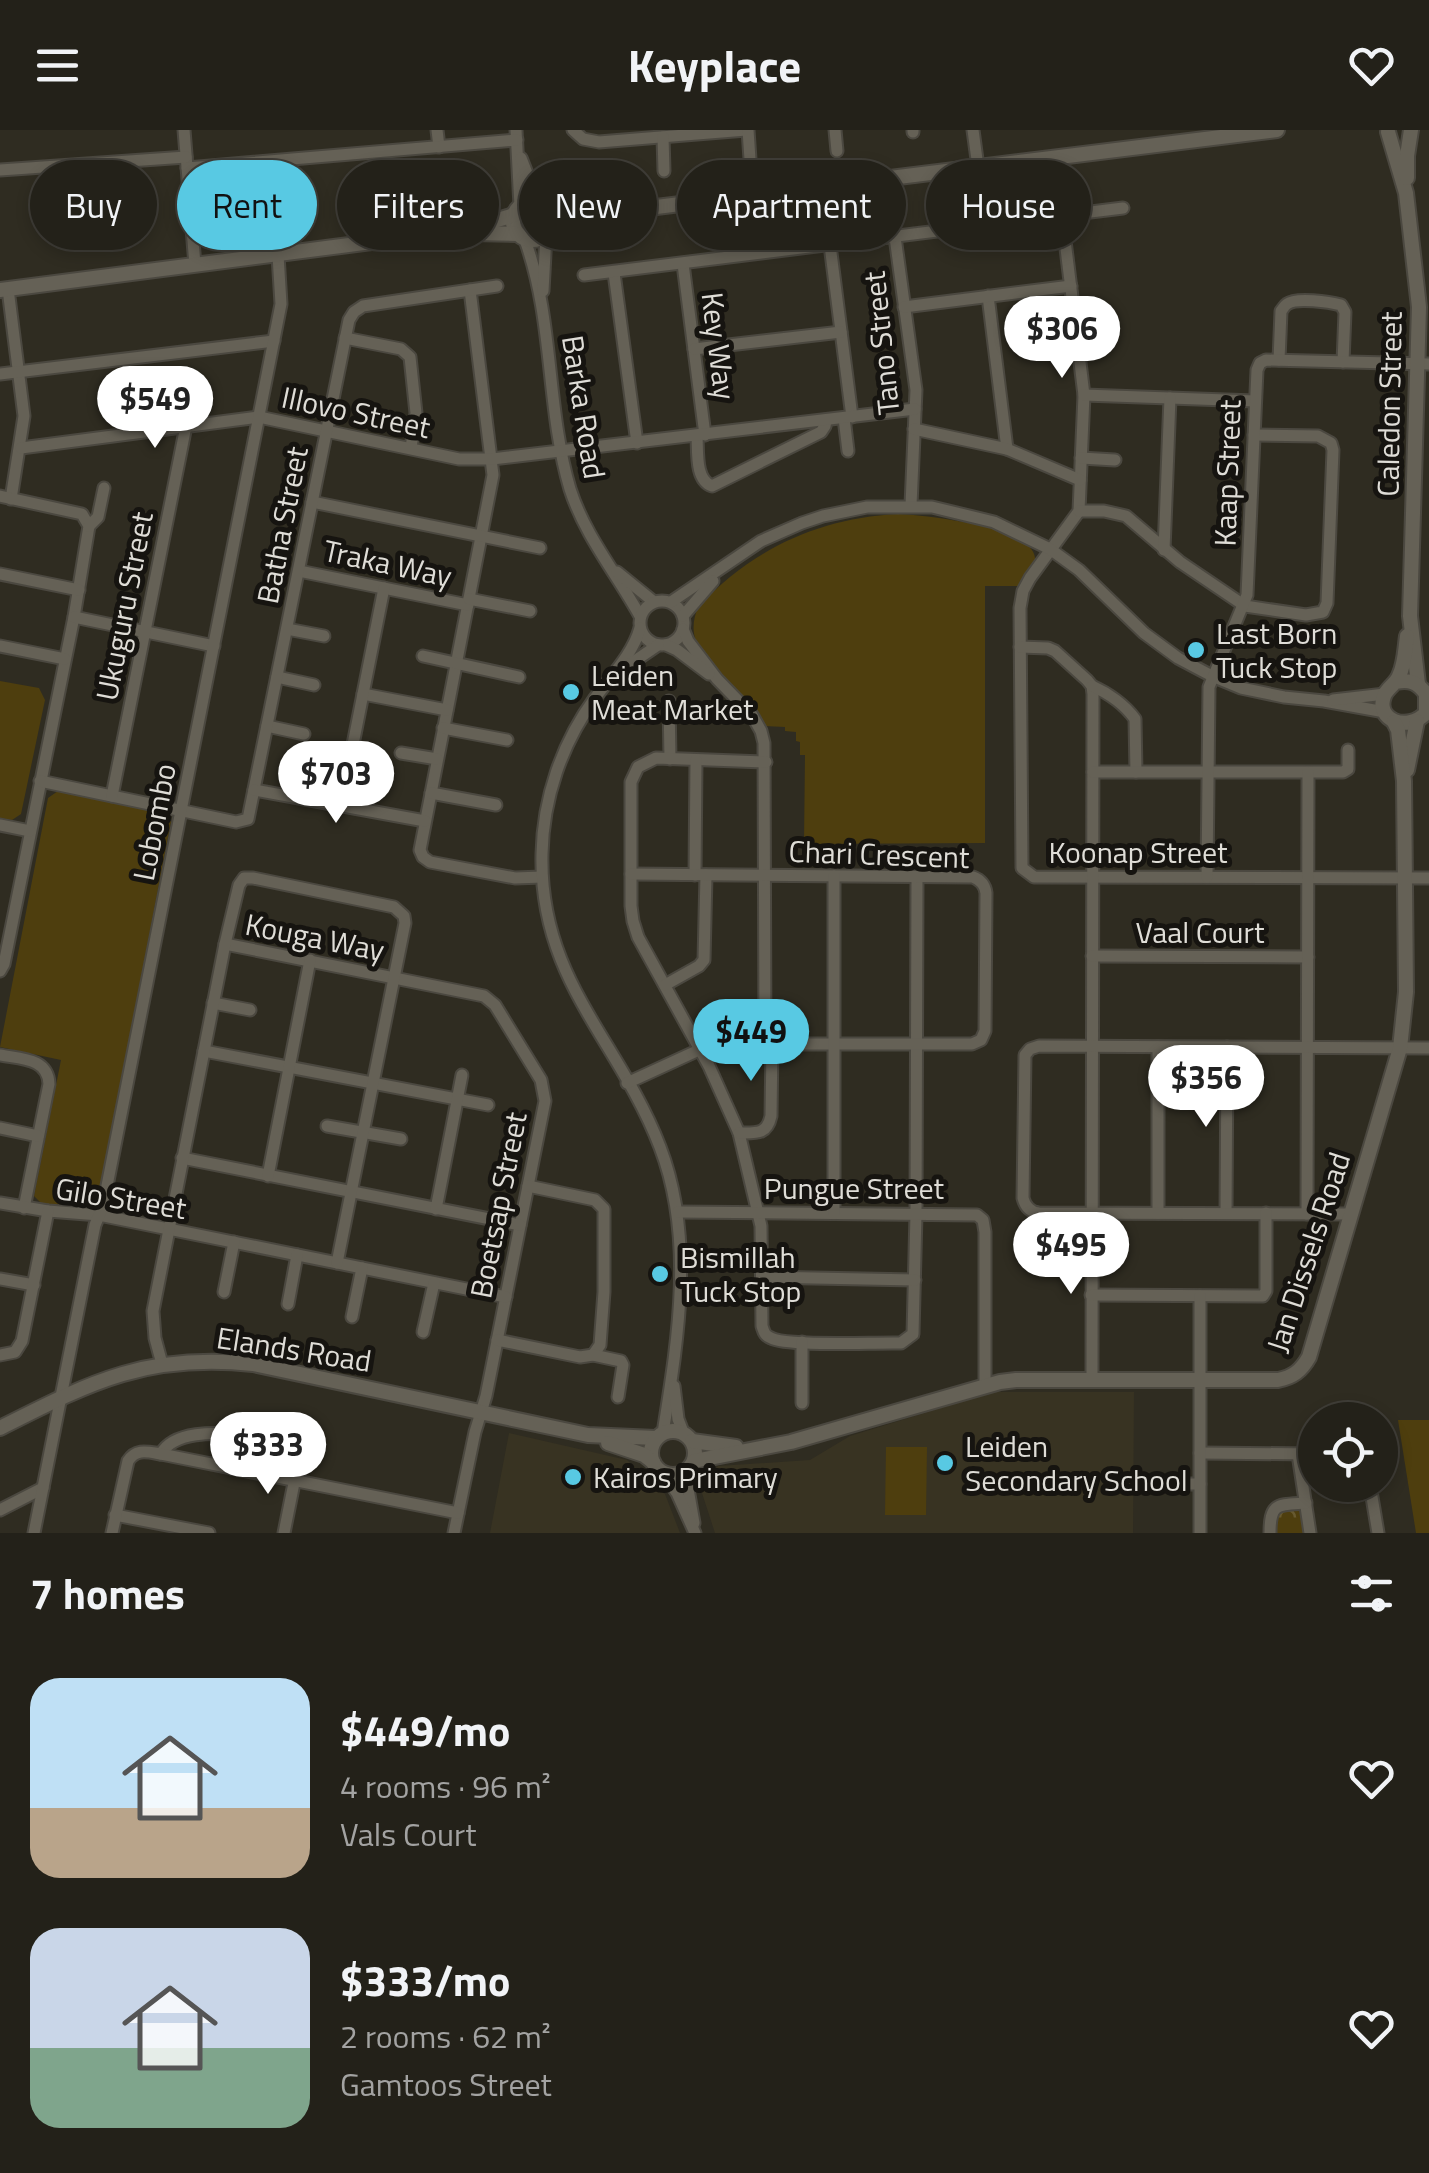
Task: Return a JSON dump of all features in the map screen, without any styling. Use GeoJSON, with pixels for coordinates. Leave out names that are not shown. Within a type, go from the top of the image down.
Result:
{"type":"FeatureCollection","features":[{"type":"Feature","properties":{"kind":"street"},"geometry":{"type":"LineString","coordinates":[[184,130],[186,160]]}},
{"type":"Feature","properties":{"kind":"street"},"geometry":{"type":"LineString","coordinates":[[437,130],[438,147]]}},
{"type":"Feature","properties":{"kind":"street"},"geometry":{"type":"LineString","coordinates":[[576,133],[594,142],[632,134],[662,137],[747,130],[750,160]]}},
{"type":"Feature","properties":{"kind":"street"},"geometry":{"type":"LineString","coordinates":[[834,130],[837,151]]}},
{"type":"Feature","properties":{"kind":"street"},"geometry":{"type":"LineString","coordinates":[[973,130],[977,160]]}},
{"type":"Feature","properties":{"kind":"street"},"geometry":{"type":"LineString","coordinates":[[1035,160],[1277,130]]}},
{"type":"Feature","properties":{"kind":"street"},"geometry":{"type":"LineString","coordinates":[[1386,131],[1409,130]]}},
{"type":"Feature","properties":{"kind":"street","name":"Caledon Street"},"geometry":{"type":"LineString","coordinates":[[1390,688],[1404,657],[1410,616],[1424,364],[1406,194],[1409,130]]}},
{"type":"Feature","properties":{"kind":"street","name":"Caledon Street"},"geometry":{"type":"LineString","coordinates":[[1386,131],[1406,194]]}},
{"type":"Feature","properties":{"kind":"street"},"geometry":{"type":"LineString","coordinates":[[662,137],[664,171]]}},
{"type":"Feature","properties":{"kind":"street"},"geometry":{"type":"LineString","coordinates":[[220,160],[517,140],[517,210],[513,225],[519,234]]}},
{"type":"Feature","properties":{"kind":"street"},"geometry":{"type":"LineString","coordinates":[[0,170],[177,162]]}},
{"type":"Feature","properties":{"kind":"street"},"geometry":{"type":"LineString","coordinates":[[657,207],[926,173]]}},
{"type":"Feature","properties":{"kind":"street"},"geometry":{"type":"LineString","coordinates":[[1091,212],[1122,208]]}},
{"type":"Feature","properties":{"kind":"street"},"geometry":{"type":"LineString","coordinates":[[499,218],[517,210]]}},
{"type":"Feature","properties":{"kind":"street"},"geometry":{"type":"LineString","coordinates":[[90,526],[82,514],[5,497],[21,448],[24,416],[4,290],[337,246]]}},
{"type":"Feature","properties":{"kind":"street"},"geometry":{"type":"LineString","coordinates":[[194,250],[195,265]]}},
{"type":"Feature","properties":{"kind":"street","name":"Barka Road"},"geometry":{"type":"LineString","coordinates":[[525,250],[543,307],[562,452],[575,502],[640,622]]}},
{"type":"Feature","properties":{"kind":"street","name":"Barka Road"},"geometry":{"type":"LineString","coordinates":[[543,307],[547,250]]}},
{"type":"Feature","properties":{"kind":"street"},"geometry":{"type":"LineString","coordinates":[[584,275],[791,250]]}},
{"type":"Feature","properties":{"kind":"street"},"geometry":{"type":"LineString","coordinates":[[831,250],[841,332],[848,451]]}},
{"type":"Feature","properties":{"kind":"street","name":"Tano Street"},"geometry":{"type":"LineString","coordinates":[[897,250],[916,390],[911,505]]}},
{"type":"Feature","properties":{"kind":"street"},"geometry":{"type":"LineString","coordinates":[[1066,250],[1084,394],[1079,510],[1104,510],[1126,516],[1164,550],[1244,606],[1306,615],[1323,612],[1327,603],[1331,443],[1318,436],[1254,435]]}},
{"type":"Feature","properties":{"kind":"street","name":"Lobombo"},"geometry":{"type":"LineString","coordinates":[[34,1533],[95,1225],[103,1206],[274,341],[282,299],[278,254]]}},
{"type":"Feature","properties":{"kind":"street","name":"Key Way"},"geometry":{"type":"LineString","coordinates":[[683,264],[694,350],[701,478],[706,484],[712,486],[821,432],[826,420]]}},
{"type":"Feature","properties":{"kind":"street"},"geometry":{"type":"LineString","coordinates":[[614,272],[637,443]]}},
{"type":"Feature","properties":{"kind":"street"},"geometry":{"type":"LineString","coordinates":[[411,448],[416,413],[408,353],[345,338],[349,320],[362,306],[497,286]]}},
{"type":"Feature","properties":{"kind":"street"},"geometry":{"type":"LineString","coordinates":[[904,307],[1071,286]]}},
{"type":"Feature","properties":{"kind":"street"},"geometry":{"type":"LineString","coordinates":[[470,290],[493,475],[420,850],[426,860],[515,878],[542,877]]}},
{"type":"Feature","properties":{"kind":"street"},"geometry":{"type":"LineString","coordinates":[[988,296],[1007,449]]}},
{"type":"Feature","properties":{"kind":"street"},"geometry":{"type":"LineString","coordinates":[[1342,362],[1345,312],[1341,305],[1293,301],[1286,305],[1281,311],[1279,360],[1342,362],[1424,364]]}},
{"type":"Feature","properties":{"kind":"street"},"geometry":{"type":"LineString","coordinates":[[694,350],[841,332]]}},
{"type":"Feature","properties":{"kind":"street","name":"Batha Street"},"geometry":{"type":"LineString","coordinates":[[181,811],[240,823],[250,815],[345,338]]}},
{"type":"Feature","properties":{"kind":"street"},"geometry":{"type":"LineString","coordinates":[[0,374],[274,341]]}},
{"type":"Feature","properties":{"kind":"street","name":"Kaap Street"},"geometry":{"type":"LineString","coordinates":[[1207,877],[1208,696],[1212,676],[1247,594],[1257,370],[1266,360],[1279,360]]}},
{"type":"Feature","properties":{"kind":"street"},"geometry":{"type":"LineString","coordinates":[[1084,394],[1256,402]]}},
{"type":"Feature","properties":{"kind":"street"},"geometry":{"type":"LineString","coordinates":[[1164,550],[1170,398]]}},
{"type":"Feature","properties":{"kind":"street","name":"Illovo Street"},"geometry":{"type":"LineString","coordinates":[[21,448],[259,417],[459,459],[492,459],[915,409]]}},
{"type":"Feature","properties":{"kind":"street","name":"Ukuguru Street"},"geometry":{"type":"LineString","coordinates":[[112,796],[186,426]]}},
{"type":"Feature","properties":{"kind":"street"},"geometry":{"type":"LineString","coordinates":[[914,428],[1007,449],[1080,480]]}},
{"type":"Feature","properties":{"kind":"street"},"geometry":{"type":"LineString","coordinates":[[1081,458],[1115,460]]}},
{"type":"Feature","properties":{"kind":"street"},"geometry":{"type":"LineString","coordinates":[[0,971],[90,526],[98,517],[104,488]]}},
{"type":"Feature","properties":{"kind":"street"},"geometry":{"type":"LineString","coordinates":[[312,502],[540,548]]}},
{"type":"Feature","properties":{"kind":"street"},"geometry":{"type":"LineString","coordinates":[[695,1533],[651,1450],[659,1435],[673,1362],[681,1272],[678,1212],[660,1147],[566,975],[547,917],[542,877],[547,806],[560,761],[581,719],[629,651],[646,608],[654,602],[671,602],[771,536],[823,516],[867,507],[911,505],[974,515],[1050,550],[1079,570],[1144,633],[1178,658],[1241,688],[1324,701],[1410,724],[1424,716],[1424,691],[1411,681],[1324,701]]}},
{"type":"Feature","properties":{"kind":"street","name":"Koonap Street"},"geometry":{"type":"LineString","coordinates":[[1079,510],[1023,591],[1020,608],[1020,862],[1024,872],[1034,877],[1429,878]]}},
{"type":"Feature","properties":{"kind":"street","name":"Barka Road"},"geometry":{"type":"LineString","coordinates":[[610,566],[654,602]]}},
{"type":"Feature","properties":{"kind":"street"},"geometry":{"type":"LineString","coordinates":[[608,680],[644,653],[677,640],[683,622],[724,566]]}},
{"type":"Feature","properties":{"kind":"street","name":"Traka Way"},"geometry":{"type":"LineString","coordinates":[[298,570],[530,612]]}},
{"type":"Feature","properties":{"kind":"street"},"geometry":{"type":"LineString","coordinates":[[0,574],[79,590]]}},
{"type":"Feature","properties":{"kind":"street"},"geometry":{"type":"LineString","coordinates":[[341,806],[384,588]]}},
{"type":"Feature","properties":{"kind":"street"},"geometry":{"type":"LineString","coordinates":[[671,602],[683,622],[688,641],[716,679],[756,721],[764,743],[771,1116],[768,1127],[760,1133],[739,1133]]}},
{"type":"Feature","properties":{"kind":"street","name":"Caledon Street"},"geometry":{"type":"LineString","coordinates":[[1410,616],[1424,691]]}},
{"type":"Feature","properties":{"kind":"street"},"geometry":{"type":"LineString","coordinates":[[74,617],[214,646]]}},
{"type":"Feature","properties":{"kind":"street"},"geometry":{"type":"LineString","coordinates":[[640,622],[646,639],[677,650],[716,679]]}},
{"type":"Feature","properties":{"kind":"street","name":"Batha Street"},"geometry":{"type":"LineString","coordinates":[[287,629],[324,636]]}},
{"type":"Feature","properties":{"kind":"street"},"geometry":{"type":"LineString","coordinates":[[0,646],[65,659]]}},
{"type":"Feature","properties":{"kind":"street"},"geometry":{"type":"LineString","coordinates":[[1020,648],[1055,651],[1092,686],[1132,714],[1136,772]]}},
{"type":"Feature","properties":{"kind":"street"},"geometry":{"type":"LineString","coordinates":[[423,656],[519,677]]}},
{"type":"Feature","properties":{"kind":"street"},"geometry":{"type":"LineString","coordinates":[[277,678],[314,685]]}},
{"type":"Feature","properties":{"kind":"street"},"geometry":{"type":"LineString","coordinates":[[1092,686],[1092,1380]]}},
{"type":"Feature","properties":{"kind":"street"},"geometry":{"type":"LineString","coordinates":[[1390,688],[1383,700],[1390,717]]}},
{"type":"Feature","properties":{"kind":"street"},"geometry":{"type":"LineString","coordinates":[[363,694],[447,710]]}},
{"type":"Feature","properties":{"kind":"street"},"geometry":{"type":"LineString","coordinates":[[669,701],[670,759]]}},
{"type":"Feature","properties":{"kind":"street","name":"Jan Dissels Road"},"geometry":{"type":"LineString","coordinates":[[1404,780],[1424,716]]}},
{"type":"Feature","properties":{"kind":"street","name":"Jan Dissels Road"},"geometry":{"type":"LineString","coordinates":[[689,1466],[1016,1380],[1278,1380],[1301,1370],[1400,1048],[1406,992],[1404,780],[1398,730],[1390,717]]}},
{"type":"Feature","properties":{"kind":"street"},"geometry":{"type":"LineString","coordinates":[[267,726],[304,734]]}},
{"type":"Feature","properties":{"kind":"street"},"geometry":{"type":"LineString","coordinates":[[443,728],[506,740]]}},
{"type":"Feature","properties":{"kind":"street"},"geometry":{"type":"LineString","coordinates":[[1093,772],[1346,771],[1348,750]]}},
{"type":"Feature","properties":{"kind":"street"},"geometry":{"type":"LineString","coordinates":[[401,753],[437,759]]}},
{"type":"Feature","properties":{"kind":"street"},"geometry":{"type":"LineString","coordinates":[[766,762],[656,758],[644,763],[633,777],[630,906],[638,936],[699,1048],[739,1133],[759,1213],[762,1326],[773,1340],[905,1341],[914,1328],[917,876]]}},
{"type":"Feature","properties":{"kind":"street"},"geometry":{"type":"LineString","coordinates":[[664,985],[704,960],[696,760]]}},
{"type":"Feature","properties":{"kind":"street"},"geometry":{"type":"LineString","coordinates":[[1307,1214],[1308,772]]}},
{"type":"Feature","properties":{"kind":"street"},"geometry":{"type":"LineString","coordinates":[[40,782],[181,811]]}},
{"type":"Feature","properties":{"kind":"street"},"geometry":{"type":"LineString","coordinates":[[254,790],[425,821]]}},
{"type":"Feature","properties":{"kind":"street"},"geometry":{"type":"LineString","coordinates":[[430,793],[496,805]]}},
{"type":"Feature","properties":{"kind":"street"},"geometry":{"type":"LineString","coordinates":[[0,825],[30,831]]}},
{"type":"Feature","properties":{"kind":"street","name":"Chari Crescent"},"geometry":{"type":"LineString","coordinates":[[631,874],[974,877],[983,883],[984,1034],[975,1044],[719,1044],[699,1048]]}},
{"type":"Feature","properties":{"kind":"street"},"geometry":{"type":"LineString","coordinates":[[834,876],[834,1213]]}},
{"type":"Feature","properties":{"kind":"street"},"geometry":{"type":"LineString","coordinates":[[162,1364],[154,1312],[168,1229],[225,944],[240,881],[249,878],[394,906],[405,923],[338,1263]]}},
{"type":"Feature","properties":{"kind":"street","name":"Kouga Way"},"geometry":{"type":"LineString","coordinates":[[225,944],[394,978]]}},
{"type":"Feature","properties":{"kind":"street","name":"Vaal Court"},"geometry":{"type":"LineString","coordinates":[[1092,956],[1308,957]]}},
{"type":"Feature","properties":{"kind":"street"},"geometry":{"type":"LineString","coordinates":[[268,1176],[310,960]]}},
{"type":"Feature","properties":{"kind":"street","name":"Boetsap Street"},"geometry":{"type":"LineString","coordinates":[[394,978],[488,998],[544,1090],[506,1297],[454,1533]]}},
{"type":"Feature","properties":{"kind":"street"},"geometry":{"type":"LineString","coordinates":[[213,1003],[250,1010]]}},
{"type":"Feature","properties":{"kind":"street"},"geometry":{"type":"LineString","coordinates":[[1352,1214],[1032,1211],[1024,1202],[1023,1181],[1025,1055],[1039,1046],[1429,1048]]}},
{"type":"Feature","properties":{"kind":"street"},"geometry":{"type":"LineString","coordinates":[[1158,1046],[1158,1213]]}},
{"type":"Feature","properties":{"kind":"street"},"geometry":{"type":"LineString","coordinates":[[1226,1214],[1227,1047]]}},
{"type":"Feature","properties":{"kind":"street"},"geometry":{"type":"LineString","coordinates":[[628,1083],[699,1048]]}},
{"type":"Feature","properties":{"kind":"street"},"geometry":{"type":"LineString","coordinates":[[204,1051],[488,1105]]}},
{"type":"Feature","properties":{"kind":"street"},"geometry":{"type":"LineString","coordinates":[[0,1054],[39,1063],[47,1070],[49,1084],[24,1208]]}},
{"type":"Feature","properties":{"kind":"street"},"geometry":{"type":"LineString","coordinates":[[436,1209],[462,1075]]}},
{"type":"Feature","properties":{"kind":"street"},"geometry":{"type":"LineString","coordinates":[[327,1126],[400,1139]]}},
{"type":"Feature","properties":{"kind":"street"},"geometry":{"type":"LineString","coordinates":[[0,1128],[38,1136]]}},
{"type":"Feature","properties":{"kind":"street"},"geometry":{"type":"LineString","coordinates":[[182,1158],[520,1226]]}},
{"type":"Feature","properties":{"kind":"street"},"geometry":{"type":"LineString","coordinates":[[528,1186],[596,1200],[604,1209],[603,1310],[600,1345],[593,1355]]}},
{"type":"Feature","properties":{"kind":"street","name":"Gilo Street"},"geometry":{"type":"LineString","coordinates":[[0,1203],[99,1215],[506,1297]]}},
{"type":"Feature","properties":{"kind":"street"},"geometry":{"type":"LineString","coordinates":[[0,1356],[20,1346],[48,1211]]}},
{"type":"Feature","properties":{"kind":"street","name":"Pungue Street"},"geometry":{"type":"LineString","coordinates":[[678,1212],[972,1213],[983,1220],[985,1232],[985,1386]]}},
{"type":"Feature","properties":{"kind":"street"},"geometry":{"type":"LineString","coordinates":[[1091,1296],[1261,1296],[1266,1214]]}},
{"type":"Feature","properties":{"kind":"street"},"geometry":{"type":"LineString","coordinates":[[224,1292],[234,1242]]}},
{"type":"Feature","properties":{"kind":"street"},"geometry":{"type":"LineString","coordinates":[[288,1304],[297,1255]]}},
{"type":"Feature","properties":{"kind":"street"},"geometry":{"type":"LineString","coordinates":[[352,1317],[362,1268]]}},
{"type":"Feature","properties":{"kind":"street"},"geometry":{"type":"LineString","coordinates":[[0,1278],[34,1285]]}},
{"type":"Feature","properties":{"kind":"street"},"geometry":{"type":"LineString","coordinates":[[763,1278],[915,1280]]}},
{"type":"Feature","properties":{"kind":"street"},"geometry":{"type":"LineString","coordinates":[[423,1332],[434,1283]]}},
{"type":"Feature","properties":{"kind":"street"},"geometry":{"type":"LineString","coordinates":[[1200,1296],[1200,1533]]}},
{"type":"Feature","properties":{"kind":"street"},"geometry":{"type":"LineString","coordinates":[[497,1340],[580,1358],[593,1355],[622,1362],[618,1397]]}},
{"type":"Feature","properties":{"kind":"street"},"geometry":{"type":"LineString","coordinates":[[802,1342],[802,1403]]}},
{"type":"Feature","properties":{"kind":"street","name":"Elands Road"},"geometry":{"type":"LineString","coordinates":[[0,1428],[100,1380],[162,1364],[207,1360],[252,1364],[588,1435],[644,1455],[658,1468]]}},
{"type":"Feature","properties":{"kind":"street"},"geometry":{"type":"LineString","coordinates":[[658,1468],[672,1475],[689,1466],[696,1454],[676,1408],[673,1362]]}},
{"type":"Feature","properties":{"kind":"street"},"geometry":{"type":"LineString","coordinates":[[161,1454],[174,1442],[240,1430],[231,1468]]}},
{"type":"Feature","properties":{"kind":"street"},"geometry":{"type":"LineString","coordinates":[[659,1435],[676,1430],[688,1437]]}},
{"type":"Feature","properties":{"kind":"street","name":"Elands Road"},"geometry":{"type":"LineString","coordinates":[[588,1435],[659,1435]]}},
{"type":"Feature","properties":{"kind":"street","name":"Jan Dissels Road"},"geometry":{"type":"LineString","coordinates":[[688,1437],[755,1448]]}},
{"type":"Feature","properties":{"kind":"street"},"geometry":{"type":"LineString","coordinates":[[284,1533],[302,1438]]}},
{"type":"Feature","properties":{"kind":"street"},"geometry":{"type":"LineString","coordinates":[[112,1533],[130,1457],[140,1452],[458,1514]]}},
{"type":"Feature","properties":{"kind":"street"},"geometry":{"type":"LineString","coordinates":[[1200,1453],[1298,1454]]}},
{"type":"Feature","properties":{"kind":"street"},"geometry":{"type":"LineString","coordinates":[[689,1466],[695,1533]]}},
{"type":"Feature","properties":{"kind":"street"},"geometry":{"type":"LineString","coordinates":[[1156,1484],[1200,1484]]}},
{"type":"Feature","properties":{"kind":"street"},"geometry":{"type":"LineString","coordinates":[[0,1510],[43,1488]]}},
{"type":"Feature","properties":{"kind":"street"},"geometry":{"type":"LineString","coordinates":[[1373,1502],[1378,1533]]}},
{"type":"Feature","properties":{"kind":"street"},"geometry":{"type":"LineString","coordinates":[[1270,1533],[1274,1509],[1281,1504],[1306,1503],[1310,1533]]}},
{"type":"Feature","properties":{"kind":"street"},"geometry":{"type":"LineString","coordinates":[[116,1515],[208,1533]]}},
{"type":"Feature","properties":{"kind":"shaded area","name":"Leiden Secondary School"},"geometry":{"type":"Polygon","coordinates":[[[993,1392],[1134,1392],[1133,1533],[715,1533],[700,1487],[718,1466],[810,1460],[850,1436],[993,1392]]]}},
{"type":"Feature","properties":{"kind":"shaded area","name":"Kairos Primary"},"geometry":{"type":"Polygon","coordinates":[[[509,1433],[627,1460],[665,1494],[680,1533],[490,1533],[509,1433]]]}},
{"type":"Feature","properties":{"kind":"green space"},"geometry":{"type":"Polygon","coordinates":[[[898,514],[997,530],[1030,547],[1035,558],[1021,586],[985,586],[985,843],[804,844],[805,755],[800,755],[796,732],[764,726],[726,682],[699,647],[695,615],[698,607],[741,569],[789,540],[841,522],[898,514]]]}},
{"type":"Feature","properties":{"kind":"green space"},"geometry":{"type":"Polygon","coordinates":[[[0,681],[39,688],[45,700],[21,814],[12,820],[0,818],[0,681]]]}},
{"type":"Feature","properties":{"kind":"green space"},"geometry":{"type":"Polygon","coordinates":[[[58,791],[164,813],[171,822],[99,1195],[87,1205],[42,1204],[34,1196],[61,1060],[0,1047],[48,798],[58,791]]]}},
{"type":"Feature","properties":{"kind":"green space"},"geometry":{"type":"Polygon","coordinates":[[[1398,1420],[1429,1420],[1429,1533],[1416,1533],[1398,1420]]]}},
{"type":"Feature","properties":{"kind":"green space"},"geometry":{"type":"Polygon","coordinates":[[[886,1447],[927,1447],[926,1515],[885,1515],[886,1447]]]}},
{"type":"Feature","properties":{"kind":"green space"},"geometry":{"type":"Polygon","coordinates":[[[1296,1509],[1301,1513],[1306,1533],[1274,1533],[1274,1518],[1279,1510],[1296,1509]]]}},
{"type":"Feature","properties":{"kind":"place","name":"Last Born Tuck Stop"},"geometry":{"type":"Point","coordinates":[1196,650]}},
{"type":"Feature","properties":{"kind":"place","name":"Leiden Meat Market"},"geometry":{"type":"Point","coordinates":[571,692]}},
{"type":"Feature","properties":{"kind":"place","name":"Bismillah Tuck Stop"},"geometry":{"type":"Point","coordinates":[660,1274]}},
{"type":"Feature","properties":{"kind":"place","name":"Leiden Secondary School"},"geometry":{"type":"Point","coordinates":[945,1463]}},
{"type":"Feature","properties":{"kind":"place","name":"Kairos Primary"},"geometry":{"type":"Point","coordinates":[573,1477]}}]}
